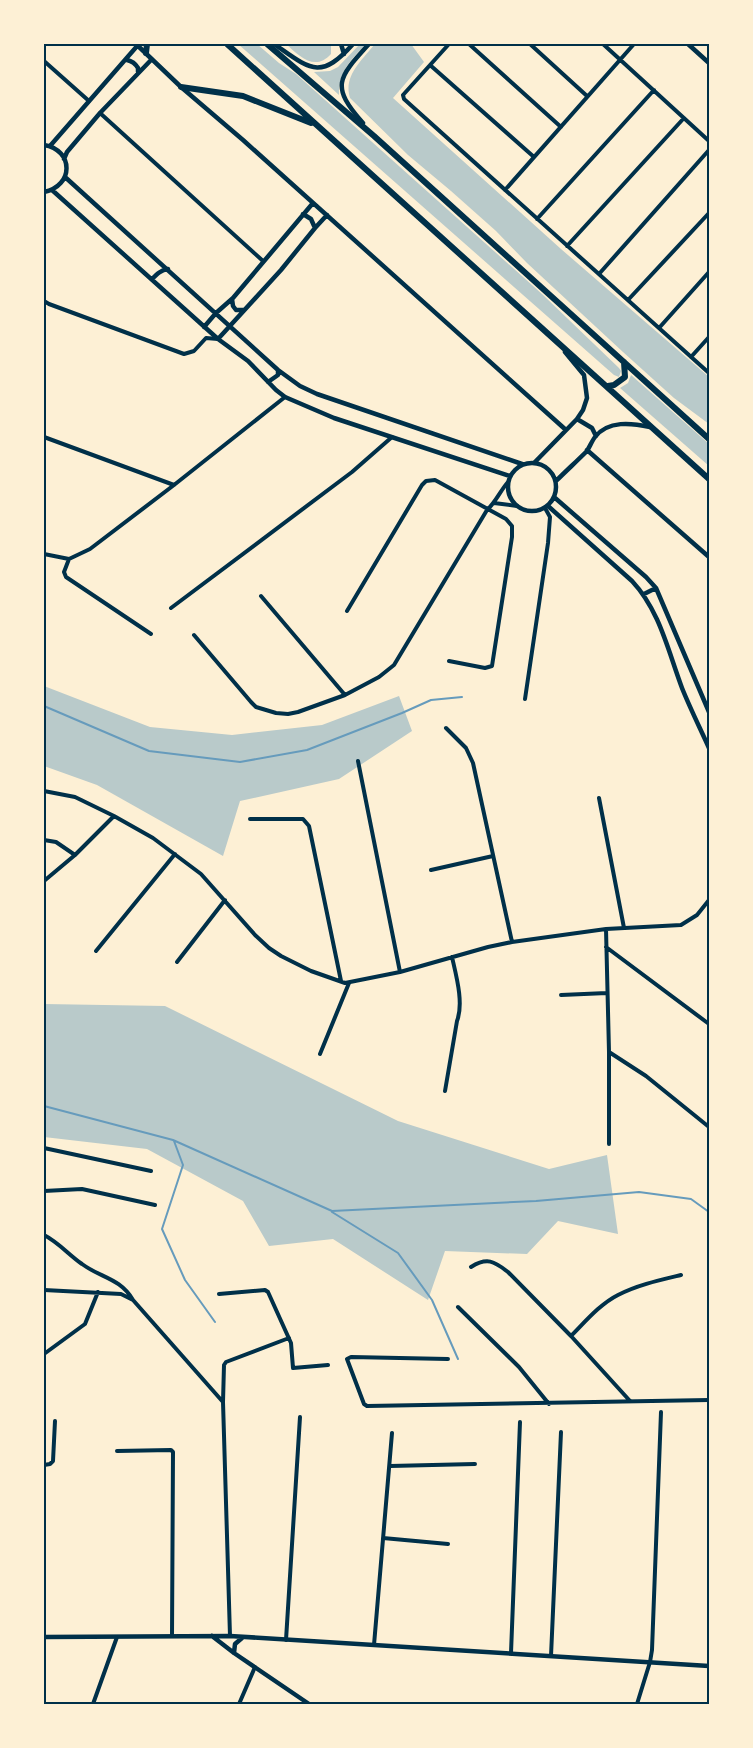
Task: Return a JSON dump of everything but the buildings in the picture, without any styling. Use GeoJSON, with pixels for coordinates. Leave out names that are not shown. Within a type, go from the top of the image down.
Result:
{"type":"FeatureCollection","features":[{"type":"Feature","properties":{"kind":"highway"},"geometry":{"type":"LineString","coordinates":[[146,53],[147,44]]}},
{"type":"Feature","properties":{"kind":"highway"},"geometry":{"type":"LineString","coordinates":[[227,44],[709,479]]}},
{"type":"Feature","properties":{"kind":"highway"},"geometry":{"type":"LineString","coordinates":[[267,44],[374,136],[709,439]]}},
{"type":"Feature","properties":{"kind":"highway"},"geometry":{"type":"LineString","coordinates":[[181,87],[243,96],[317,126]]}},
{"type":"Feature","properties":{"kind":"highway"},"geometry":{"type":"LineString","coordinates":[[608,386],[614,385],[625,377],[624,362]]}},
{"type":"Feature","properties":{"kind":"street"},"geometry":{"type":"LineString","coordinates":[[274,44],[304,65],[314,67],[324,67],[336,62],[353,44]]}},
{"type":"Feature","properties":{"kind":"street"},"geometry":{"type":"LineString","coordinates":[[341,44],[344,54]]}},
{"type":"Feature","properties":{"kind":"street"},"geometry":{"type":"LineString","coordinates":[[369,44],[345,71],[341,86],[345,100],[374,136]]}},
{"type":"Feature","properties":{"kind":"street"},"geometry":{"type":"LineString","coordinates":[[449,44],[403,95],[403,98],[709,373]]}},
{"type":"Feature","properties":{"kind":"street"},"geometry":{"type":"LineString","coordinates":[[469,44],[561,127]]}},
{"type":"Feature","properties":{"kind":"street"},"geometry":{"type":"LineString","coordinates":[[530,44],[587,96]]}},
{"type":"Feature","properties":{"kind":"street"},"geometry":{"type":"LineString","coordinates":[[603,44],[709,141]]}},
{"type":"Feature","properties":{"kind":"street"},"geometry":{"type":"LineString","coordinates":[[505,190],[634,44]]}},
{"type":"Feature","properties":{"kind":"street"},"geometry":{"type":"LineString","coordinates":[[688,44],[709,63]]}},
{"type":"Feature","properties":{"kind":"street"},"geometry":{"type":"LineString","coordinates":[[50,146],[127,60],[137,45],[181,87],[243,140],[566,430]]}},
{"type":"Feature","properties":{"kind":"street"},"geometry":{"type":"LineString","coordinates":[[64,159],[67,152],[100,113],[152,59]]}},
{"type":"Feature","properties":{"kind":"street"},"geometry":{"type":"LineString","coordinates":[[127,60],[132,61],[136,65],[138,72]]}},
{"type":"Feature","properties":{"kind":"street"},"geometry":{"type":"LineString","coordinates":[[44,61],[89,101]]}},
{"type":"Feature","properties":{"kind":"street"},"geometry":{"type":"LineString","coordinates":[[430,65],[534,157]]}},
{"type":"Feature","properties":{"kind":"street"},"geometry":{"type":"LineString","coordinates":[[537,219],[654,90]]}},
{"type":"Feature","properties":{"kind":"street"},"geometry":{"type":"LineString","coordinates":[[100,113],[263,261]]}},
{"type":"Feature","properties":{"kind":"street"},"geometry":{"type":"LineString","coordinates":[[567,246],[684,118]]}},
{"type":"Feature","properties":{"kind":"street"},"geometry":{"type":"LineString","coordinates":[[44,144],[61,153],[66,171],[65,178],[58,187],[44,192]]}},
{"type":"Feature","properties":{"kind":"street"},"geometry":{"type":"LineString","coordinates":[[599,274],[709,150]]}},
{"type":"Feature","properties":{"kind":"street"},"geometry":{"type":"LineString","coordinates":[[65,178],[278,370],[300,386],[317,394],[522,464]]}},
{"type":"Feature","properties":{"kind":"street"},"geometry":{"type":"LineString","coordinates":[[52,190],[204,327],[248,361],[285,397],[334,418],[510,476]]}},
{"type":"Feature","properties":{"kind":"street"},"geometry":{"type":"LineString","coordinates":[[204,327],[232,298],[312,203]]}},
{"type":"Feature","properties":{"kind":"street"},"geometry":{"type":"LineString","coordinates":[[628,300],[709,213]]}},
{"type":"Feature","properties":{"kind":"street"},"geometry":{"type":"LineString","coordinates":[[303,214],[311,219],[315,228]]}},
{"type":"Feature","properties":{"kind":"street"},"geometry":{"type":"LineString","coordinates":[[218,339],[327,216]]}},
{"type":"Feature","properties":{"kind":"street"},"geometry":{"type":"LineString","coordinates":[[152,279],[163,270],[168,270]]}},
{"type":"Feature","properties":{"kind":"street"},"geometry":{"type":"LineString","coordinates":[[659,328],[709,272]]}},
{"type":"Feature","properties":{"kind":"street"},"geometry":{"type":"LineString","coordinates":[[232,298],[231,302],[236,310],[244,310]]}},
{"type":"Feature","properties":{"kind":"street"},"geometry":{"type":"LineString","coordinates":[[44,300],[49,304],[184,354],[194,351],[206,338]]}},
{"type":"Feature","properties":{"kind":"street"},"geometry":{"type":"LineString","coordinates":[[44,305],[49,304]]}},
{"type":"Feature","properties":{"kind":"street"},"geometry":{"type":"LineString","coordinates":[[204,327],[206,338]]}},
{"type":"Feature","properties":{"kind":"street"},"geometry":{"type":"LineString","coordinates":[[534,462],[578,419],[587,398],[584,375],[551,336]]}},
{"type":"Feature","properties":{"kind":"street"},"geometry":{"type":"LineString","coordinates":[[691,357],[709,337]]}},
{"type":"Feature","properties":{"kind":"street"},"geometry":{"type":"LineString","coordinates":[[206,338],[218,339]]}},
{"type":"Feature","properties":{"kind":"street"},"geometry":{"type":"LineString","coordinates":[[268,382],[278,375],[278,370]]}},
{"type":"Feature","properties":{"kind":"street"},"geometry":{"type":"LineString","coordinates":[[44,554],[69,559],[90,549],[285,397]]}},
{"type":"Feature","properties":{"kind":"street"},"geometry":{"type":"LineString","coordinates":[[578,419],[592,428],[596,436]]}},
{"type":"Feature","properties":{"kind":"street"},"geometry":{"type":"LineString","coordinates":[[556,481],[587,450],[596,436],[610,427],[632,423],[652,427]]}},
{"type":"Feature","properties":{"kind":"street"},"geometry":{"type":"LineString","coordinates":[[44,437],[174,485]]}},
{"type":"Feature","properties":{"kind":"street"},"geometry":{"type":"LineString","coordinates":[[171,608],[352,472],[392,437]]}},
{"type":"Feature","properties":{"kind":"street"},"geometry":{"type":"LineString","coordinates":[[587,450],[709,557]]}},
{"type":"Feature","properties":{"kind":"street"},"geometry":{"type":"LineString","coordinates":[[494,503],[517,506],[530,511],[546,507],[554,497],[556,481],[544,465],[534,462],[522,464],[510,476],[508,491],[511,499],[517,506]]}},
{"type":"Feature","properties":{"kind":"street"},"geometry":{"type":"LineString","coordinates":[[347,611],[422,485],[426,481],[435,480],[506,519],[512,526],[512,537],[492,666],[485,668],[449,661]]}},
{"type":"Feature","properties":{"kind":"street"},"geometry":{"type":"LineString","coordinates":[[194,635],[256,707],[276,713],[288,714],[344,695],[379,677],[394,665],[487,510],[508,482]]}},
{"type":"Feature","properties":{"kind":"street"},"geometry":{"type":"LineString","coordinates":[[554,497],[646,577],[656,588],[709,712]]}},
{"type":"Feature","properties":{"kind":"street"},"geometry":{"type":"LineString","coordinates":[[546,507],[632,581],[644,594],[664,636],[682,688],[709,748]]}},
{"type":"Feature","properties":{"kind":"street"},"geometry":{"type":"LineString","coordinates":[[525,699],[548,543],[550,517],[546,507]]}},
{"type":"Feature","properties":{"kind":"street"},"geometry":{"type":"LineString","coordinates":[[69,559],[64,572],[66,577],[151,634]]}},
{"type":"Feature","properties":{"kind":"street"},"geometry":{"type":"LineString","coordinates":[[644,594],[656,588]]}},
{"type":"Feature","properties":{"kind":"street"},"geometry":{"type":"LineString","coordinates":[[261,596],[344,695]]}},
{"type":"Feature","properties":{"kind":"street"},"geometry":{"type":"LineString","coordinates":[[446,728],[470,755],[512,942]]}},
{"type":"Feature","properties":{"kind":"street"},"geometry":{"type":"LineString","coordinates":[[358,761],[400,972]]}},
{"type":"Feature","properties":{"kind":"street"},"geometry":{"type":"LineString","coordinates":[[44,791],[75,798],[114,816],[153,838],[200,874],[269,948],[311,971],[349,983],[400,972],[512,942],[606,929],[681,925],[696,915],[709,900]]}},
{"type":"Feature","properties":{"kind":"street"},"geometry":{"type":"LineString","coordinates":[[599,798],[624,928]]}},
{"type":"Feature","properties":{"kind":"street"},"geometry":{"type":"LineString","coordinates":[[44,882],[76,855],[114,816]]}},
{"type":"Feature","properties":{"kind":"street"},"geometry":{"type":"LineString","coordinates":[[250,819],[303,819],[309,826],[340,981]]}},
{"type":"Feature","properties":{"kind":"street"},"geometry":{"type":"LineString","coordinates":[[44,840],[56,842],[76,855]]}},
{"type":"Feature","properties":{"kind":"street"},"geometry":{"type":"LineString","coordinates":[[96,951],[176,854]]}},
{"type":"Feature","properties":{"kind":"street"},"geometry":{"type":"LineString","coordinates":[[431,870],[494,856]]}},
{"type":"Feature","properties":{"kind":"street"},"geometry":{"type":"LineString","coordinates":[[177,962],[225,900]]}},
{"type":"Feature","properties":{"kind":"street"},"geometry":{"type":"LineString","coordinates":[[606,929],[610,1052],[609,1144]]}},
{"type":"Feature","properties":{"kind":"street"},"geometry":{"type":"LineString","coordinates":[[606,947],[709,1024]]}},
{"type":"Feature","properties":{"kind":"street"},"geometry":{"type":"LineString","coordinates":[[445,1091],[459,1015],[457,982],[452,957]]}},
{"type":"Feature","properties":{"kind":"street"},"geometry":{"type":"LineString","coordinates":[[320,1054],[349,983]]}},
{"type":"Feature","properties":{"kind":"street"},"geometry":{"type":"LineString","coordinates":[[561,995],[607,992]]}},
{"type":"Feature","properties":{"kind":"street"},"geometry":{"type":"LineString","coordinates":[[610,1052],[646,1076],[709,1127]]}},
{"type":"Feature","properties":{"kind":"street"},"geometry":{"type":"LineString","coordinates":[[44,1148],[151,1171]]}},
{"type":"Feature","properties":{"kind":"street"},"geometry":{"type":"LineString","coordinates":[[44,1191],[82,1189],[155,1205]]}},
{"type":"Feature","properties":{"kind":"street"},"geometry":{"type":"LineString","coordinates":[[44,1235],[54,1240],[84,1266],[119,1283],[127,1290],[133,1300],[223,1402]]}},
{"type":"Feature","properties":{"kind":"street"},"geometry":{"type":"LineString","coordinates":[[471,1267],[481,1261],[498,1264],[508,1272],[571,1336],[630,1401]]}},
{"type":"Feature","properties":{"kind":"street"},"geometry":{"type":"LineString","coordinates":[[571,1336],[597,1310],[618,1295],[681,1275]]}},
{"type":"Feature","properties":{"kind":"street"},"geometry":{"type":"LineString","coordinates":[[44,1290],[121,1294],[133,1300]]}},
{"type":"Feature","properties":{"kind":"street"},"geometry":{"type":"LineString","coordinates":[[219,1294],[264,1290],[268,1292],[291,1343],[293,1368],[328,1365]]}},
{"type":"Feature","properties":{"kind":"street"},"geometry":{"type":"LineString","coordinates":[[44,1354],[85,1324],[98,1292]]}},
{"type":"Feature","properties":{"kind":"street"},"geometry":{"type":"LineString","coordinates":[[458,1307],[519,1367],[550,1404]]}},
{"type":"Feature","properties":{"kind":"street"},"geometry":{"type":"LineString","coordinates":[[230,1636],[223,1402],[224,1363],[289,1338]]}},
{"type":"Feature","properties":{"kind":"street"},"geometry":{"type":"LineString","coordinates":[[448,1359],[348,1358],[364,1404],[369,1406],[709,1400]]}},
{"type":"Feature","properties":{"kind":"street"},"geometry":{"type":"LineString","coordinates":[[637,1704],[652,1650],[661,1412]]}},
{"type":"Feature","properties":{"kind":"street"},"geometry":{"type":"LineString","coordinates":[[286,1640],[300,1418]]}},
{"type":"Feature","properties":{"kind":"street"},"geometry":{"type":"LineString","coordinates":[[44,1464],[50,1464],[53,1461],[55,1421]]}},
{"type":"Feature","properties":{"kind":"street"},"geometry":{"type":"LineString","coordinates":[[511,1653],[520,1422]]}},
{"type":"Feature","properties":{"kind":"street"},"geometry":{"type":"LineString","coordinates":[[551,1656],[561,1432]]}},
{"type":"Feature","properties":{"kind":"street"},"geometry":{"type":"LineString","coordinates":[[374,1645],[392,1434]]}},
{"type":"Feature","properties":{"kind":"street"},"geometry":{"type":"LineString","coordinates":[[117,1451],[171,1450],[173,1452],[172,1636]]}},
{"type":"Feature","properties":{"kind":"street"},"geometry":{"type":"LineString","coordinates":[[390,1466],[475,1464]]}},
{"type":"Feature","properties":{"kind":"street"},"geometry":{"type":"LineString","coordinates":[[383,1538],[448,1544]]}},
{"type":"Feature","properties":{"kind":"street"},"geometry":{"type":"LineString","coordinates":[[212,1636],[309,1704]]}},
{"type":"Feature","properties":{"kind":"street"},"geometry":{"type":"LineString","coordinates":[[44,1637],[230,1636],[709,1666]]}},
{"type":"Feature","properties":{"kind":"street"},"geometry":{"type":"LineString","coordinates":[[93,1704],[117,1637]]}},
{"type":"Feature","properties":{"kind":"street"},"geometry":{"type":"LineString","coordinates":[[234,1653],[235,1644],[243,1637]]}},
{"type":"Feature","properties":{"kind":"street"},"geometry":{"type":"LineString","coordinates":[[239,1704],[255,1667]]}},
{"type":"Feature","properties":{"kind":"shaded area"},"geometry":{"type":"Polygon","coordinates":[[[238,44],[257,44],[279,63],[296,74],[542,294],[619,368],[621,371],[619,377],[614,375],[238,44]]]}},
{"type":"Feature","properties":{"kind":"shaded area"},"geometry":{"type":"Polygon","coordinates":[[[286,44],[331,44],[331,54],[319,62],[313,62],[296,53],[286,44]]]}},
{"type":"Feature","properties":{"kind":"shaded area"},"geometry":{"type":"Polygon","coordinates":[[[360,44],[366,44],[346,67],[339,87],[339,95],[314,72],[330,71],[338,67],[360,44]]]}},
{"type":"Feature","properties":{"kind":"shaded area"},"geometry":{"type":"Polygon","coordinates":[[[375,44],[411,44],[424,62],[393,98],[561,249],[709,377],[709,424],[674,398],[623,352],[527,263],[496,231],[408,155],[350,98],[349,83],[351,75],[375,44]]]}},
{"type":"Feature","properties":{"kind":"shaded area"},"geometry":{"type":"Polygon","coordinates":[[[631,375],[709,444],[709,466],[620,388],[628,383],[631,375]]]}},
{"type":"Feature","properties":{"kind":"shaded area"},"geometry":{"type":"Polygon","coordinates":[[[44,686],[150,727],[232,735],[322,725],[399,696],[412,731],[339,779],[240,801],[223,856],[97,785],[44,766],[44,686]]]}},
{"type":"Feature","properties":{"kind":"shaded area"},"geometry":{"type":"Polygon","coordinates":[[[44,1004],[165,1006],[398,1121],[549,1169],[607,1155],[618,1234],[558,1221],[527,1254],[445,1251],[428,1300],[333,1239],[269,1246],[243,1201],[147,1149],[44,1137],[44,1004]]]}},
{"type":"Feature","properties":{"kind":"waterway"},"geometry":{"type":"LineString","coordinates":[[44,706],[149,751],[240,762],[307,750],[431,700],[462,697]]}},
{"type":"Feature","properties":{"kind":"waterway"},"geometry":{"type":"LineString","coordinates":[[44,1106],[173,1140],[332,1211],[536,1201],[639,1192],[691,1199],[709,1212]]}},
{"type":"Feature","properties":{"kind":"waterway"},"geometry":{"type":"LineString","coordinates":[[174,1141],[183,1165],[162,1229],[185,1280],[215,1322]]}},
{"type":"Feature","properties":{"kind":"waterway"},"geometry":{"type":"LineString","coordinates":[[332,1212],[398,1253],[432,1300],[458,1359]]}}]}
